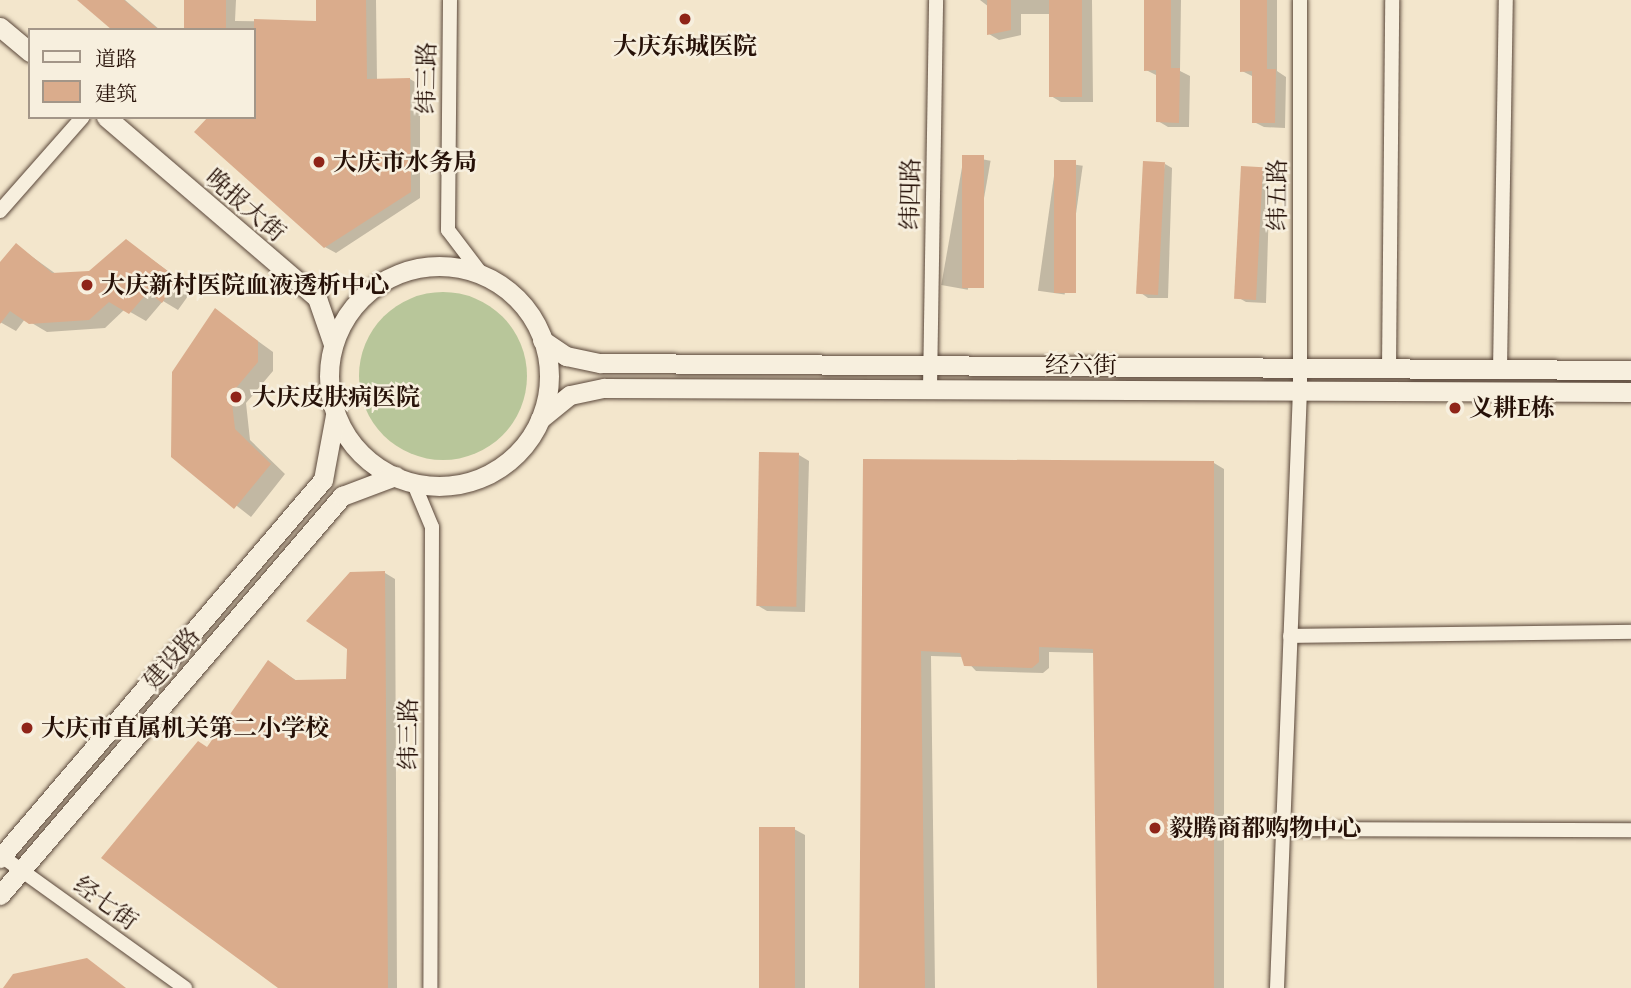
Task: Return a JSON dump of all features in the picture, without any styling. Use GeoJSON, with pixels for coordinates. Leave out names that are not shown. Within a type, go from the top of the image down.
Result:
{"type":"FeatureCollection","features":[{"type":"Feature","properties":{"kind":"main road"},"geometry":{"type":"LineString","coordinates":[[0,27],[28,50]]}},
{"type":"Feature","properties":{"kind":"main road","name":"晚报大街"},"geometry":{"type":"LineString","coordinates":[[108,119],[317,298],[333,344]]}},
{"type":"Feature","properties":{"kind":"main road"},"geometry":{"type":"LineString","coordinates":[[444,265],[480,272],[511,292],[535,320],[542,340],[548,391],[540,419],[515,456],[485,477],[450,486],[414,484],[381,470],[354,446],[335,415],[328,380],[333,344],[349,311],[385,280],[408,269],[444,265]]}},
{"type":"Feature","properties":{"kind":"main road","name":"经六街"},"geometry":{"type":"LineString","coordinates":[[542,340],[566,356],[600,363],[930,368],[1631,392]]}},
{"type":"Feature","properties":{"kind":"main road","name":"经六街"},"geometry":{"type":"LineString","coordinates":[[540,419],[570,395],[604,388],[930,388],[1300,380],[1388,370],[1631,370]]}},
{"type":"Feature","properties":{"kind":"main road","name":"建设路"},"geometry":{"type":"LineString","coordinates":[[1,857],[323,480],[335,415]]}},
{"type":"Feature","properties":{"kind":"main road","name":"建设路"},"geometry":{"type":"LineString","coordinates":[[0,895],[342,496],[395,476]]}},
{"type":"Feature","properties":{"kind":"street","name":"纬三路"},"geometry":{"type":"LineString","coordinates":[[450,0],[448,230],[480,272]]}},
{"type":"Feature","properties":{"kind":"street","name":"纬四路"},"geometry":{"type":"LineString","coordinates":[[930,388],[936,0]]}},
{"type":"Feature","properties":{"kind":"street","name":"纬五路"},"geometry":{"type":"LineString","coordinates":[[1277,988],[1300,380],[1300,0]]}},
{"type":"Feature","properties":{"kind":"street"},"geometry":{"type":"LineString","coordinates":[[1388,370],[1392,0]]}},
{"type":"Feature","properties":{"kind":"street"},"geometry":{"type":"LineString","coordinates":[[1500,370],[1506,0]]}},
{"type":"Feature","properties":{"kind":"street"},"geometry":{"type":"LineString","coordinates":[[0,211],[81,119]]}},
{"type":"Feature","properties":{"kind":"street","name":"纬三路"},"geometry":{"type":"LineString","coordinates":[[414,484],[432,527],[430,988]]}},
{"type":"Feature","properties":{"kind":"street"},"geometry":{"type":"LineString","coordinates":[[1290,636],[1631,632]]}},
{"type":"Feature","properties":{"kind":"street"},"geometry":{"type":"LineString","coordinates":[[1283,829],[1631,830]]}},
{"type":"Feature","properties":{"kind":"street","name":"经七街"},"geometry":{"type":"LineString","coordinates":[[1,857],[185,988]]}},
{"type":"Feature","properties":{"kind":"green space"},"geometry":{"type":"Polygon","coordinates":[[[443,292],[475,298],[503,316],[521,344],[527,376],[521,408],[503,436],[475,454],[443,460],[411,454],[383,436],[365,408],[359,376],[365,344],[383,316],[411,298],[443,292]]]}},
{"type":"Feature","properties":{"kind":"building"},"geometry":{"type":"Polygon","coordinates":[[[77,0],[124,0],[157,28],[110,28],[77,0]]]}},
{"type":"Feature","properties":{"kind":"building"},"geometry":{"type":"Polygon","coordinates":[[[184,0],[226,0],[226,28],[184,28],[184,0]]]}},
{"type":"Feature","properties":{"kind":"building","name":"大庆市水务局"},"geometry":{"type":"Polygon","coordinates":[[[316,0],[366,0],[367,79],[410,78],[411,192],[324,248],[194,132],[206,119],[256,119],[254,19],[316,21],[316,0]]]}},
{"type":"Feature","properties":{"kind":"building"},"geometry":{"type":"Polygon","coordinates":[[[987,0],[1011,0],[1011,30],[987,35],[987,0]]]}},
{"type":"Feature","properties":{"kind":"building"},"geometry":{"type":"Polygon","coordinates":[[[1049,0],[1082,0],[1082,97],[1049,97],[1049,0]]]}},
{"type":"Feature","properties":{"kind":"building"},"geometry":{"type":"Polygon","coordinates":[[[1144,0],[1171,0],[1171,68],[1180,68],[1179,123],[1156,122],[1156,70],[1144,71],[1144,0]]]}},
{"type":"Feature","properties":{"kind":"building"},"geometry":{"type":"Polygon","coordinates":[[[1240,0],[1267,0],[1267,69],[1276,69],[1275,123],[1252,123],[1252,71],[1240,72],[1240,0]]]}},
{"type":"Feature","properties":{"kind":"building"},"geometry":{"type":"Polygon","coordinates":[[[962,155],[984,155],[984,288],[962,288],[962,155]]]}},
{"type":"Feature","properties":{"kind":"building"},"geometry":{"type":"Polygon","coordinates":[[[1054,160],[1076,160],[1076,293],[1054,293],[1054,160]]]}},
{"type":"Feature","properties":{"kind":"building"},"geometry":{"type":"Polygon","coordinates":[[[1143,161],[1165,162],[1158,295],[1136,294],[1143,161]]]}},
{"type":"Feature","properties":{"kind":"building"},"geometry":{"type":"Polygon","coordinates":[[[1241,166],[1263,167],[1256,300],[1234,299],[1241,166]]]}},
{"type":"Feature","properties":{"kind":"building","name":"大庆新村医院血液透析中心"},"geometry":{"type":"Polygon","coordinates":[[[126,239],[178,279],[162,303],[148,292],[129,314],[109,302],[89,320],[29,324],[10,311],[0,324],[0,262],[16,243],[52,273],[89,271],[126,239]]]}},
{"type":"Feature","properties":{"kind":"building"},"geometry":{"type":"Polygon","coordinates":[[[215,308],[258,341],[258,362],[231,394],[235,429],[271,464],[234,509],[171,457],[172,372],[215,308]]]}},
{"type":"Feature","properties":{"kind":"building"},"geometry":{"type":"Polygon","coordinates":[[[759,452],[799,453],[796,607],[756,606],[759,452]]]}},
{"type":"Feature","properties":{"kind":"building","name":"毅腾商都购物中心"},"geometry":{"type":"Polygon","coordinates":[[[863,459],[1214,461],[1214,988],[1097,988],[1093,649],[1039,647],[1039,662],[1032,668],[964,666],[960,653],[921,651],[925,988],[859,988],[863,459]]]}},
{"type":"Feature","properties":{"kind":"building"},"geometry":{"type":"Polygon","coordinates":[[[385,571],[388,988],[278,988],[101,858],[198,741],[207,747],[268,660],[295,680],[346,679],[347,649],[306,621],[350,572],[385,571]]]}},
{"type":"Feature","properties":{"kind":"building"},"geometry":{"type":"Polygon","coordinates":[[[759,827],[795,827],[795,988],[759,988],[759,827]]]}},
{"type":"Feature","properties":{"kind":"building"},"geometry":{"type":"Polygon","coordinates":[[[87,958],[126,988],[3,988],[13,974],[87,958]]]}},
{"type":"Feature","properties":{"kind":"place","name":"大庆东城医院"},"geometry":{"type":"Point","coordinates":[685,19]}},
{"type":"Feature","properties":{"kind":"place","name":"大庆市水务局"},"geometry":{"type":"Point","coordinates":[319,162]}},
{"type":"Feature","properties":{"kind":"place","name":"大庆新村医院血液透析中心"},"geometry":{"type":"Point","coordinates":[87,285]}},
{"type":"Feature","properties":{"kind":"place","name":"大庆皮肤病医院"},"geometry":{"type":"Point","coordinates":[236,397]}},
{"type":"Feature","properties":{"kind":"place","name":"义耕E栋"},"geometry":{"type":"Point","coordinates":[1455,408]}},
{"type":"Feature","properties":{"kind":"place","name":"大庆市直属机关第二小学校"},"geometry":{"type":"Point","coordinates":[27,728]}},
{"type":"Feature","properties":{"kind":"place","name":"毅腾商都购物中心"},"geometry":{"type":"Point","coordinates":[1155,828]}}]}
